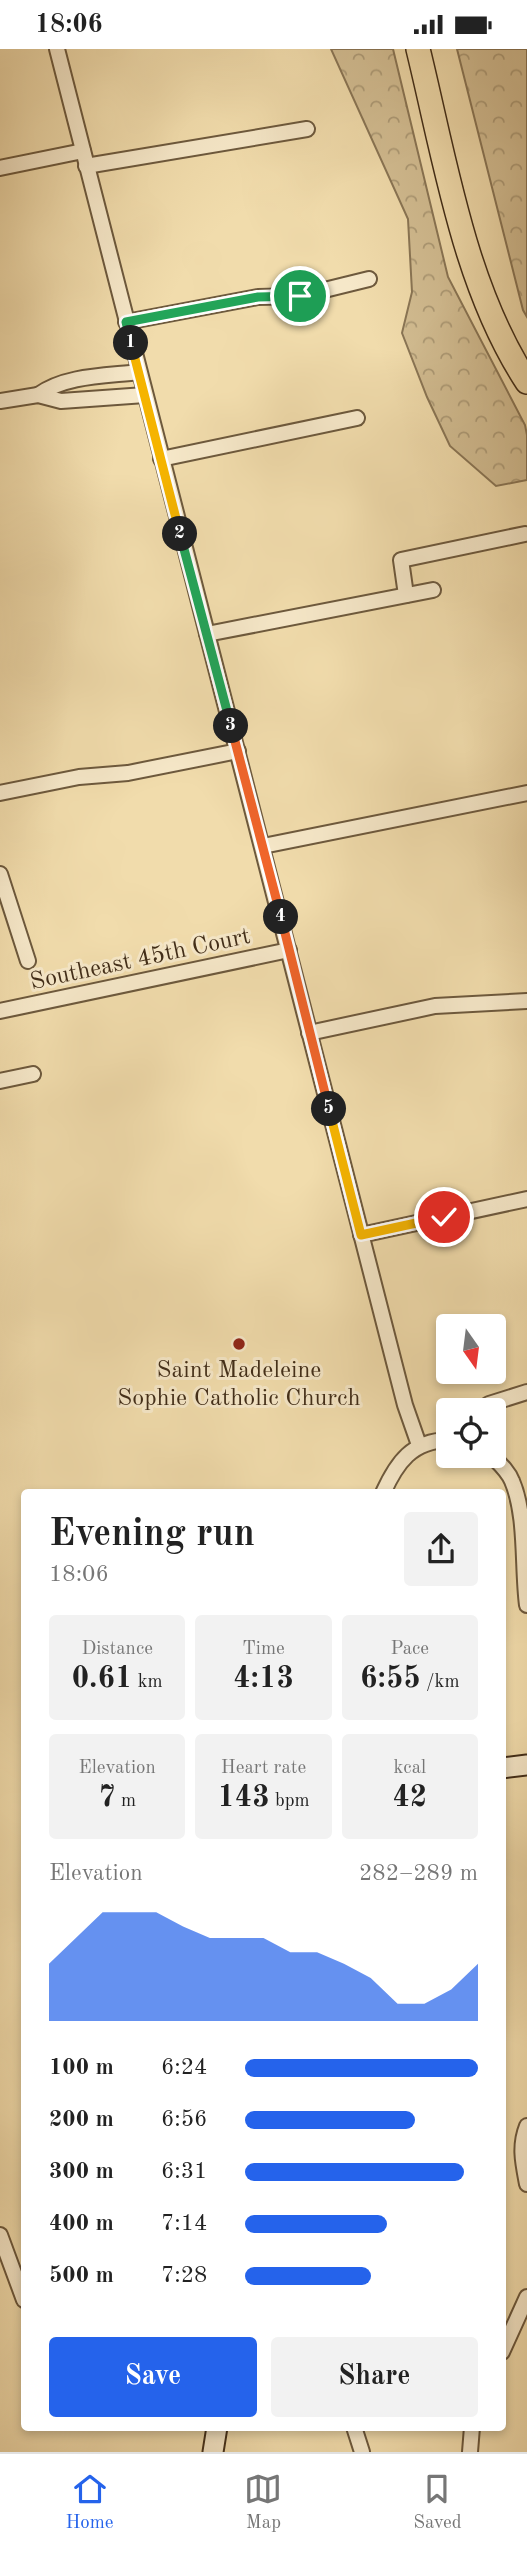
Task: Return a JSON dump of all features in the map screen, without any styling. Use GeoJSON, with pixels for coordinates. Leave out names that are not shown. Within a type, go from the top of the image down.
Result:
{"type":"FeatureCollection","features":[{"type":"Feature","properties":{"kind":"main road"},"geometry":{"type":"LineString","coordinates":[[418,49],[468,253],[482,293],[503,339],[527,381]]}},
{"type":"Feature","properties":{"kind":"main road"},"geometry":{"type":"LineString","coordinates":[[506,1768],[527,1765]]}},
{"type":"Feature","properties":{"kind":"main road"},"geometry":{"type":"LineString","coordinates":[[214,2452],[217,2431]]}},
{"type":"Feature","properties":{"kind":"street"},"geometry":{"type":"LineString","coordinates":[[57,49],[405,1405],[419,1445]]}},
{"type":"Feature","properties":{"kind":"street"},"geometry":{"type":"LineString","coordinates":[[0,168],[307,129]]}},
{"type":"Feature","properties":{"kind":"street"},"geometry":{"type":"LineString","coordinates":[[126,322],[258,297],[300,296],[369,279]]}},
{"type":"Feature","properties":{"kind":"street"},"geometry":{"type":"LineString","coordinates":[[38,395],[49,387],[89,377],[139,372]]}},
{"type":"Feature","properties":{"kind":"street"},"geometry":{"type":"LineString","coordinates":[[0,401],[38,395],[61,401],[145,395]]}},
{"type":"Feature","properties":{"kind":"street"},"geometry":{"type":"LineString","coordinates":[[161,459],[358,418]]}},
{"type":"Feature","properties":{"kind":"street"},"geometry":{"type":"LineString","coordinates":[[406,595],[401,560],[525,534]]}},
{"type":"Feature","properties":{"kind":"street"},"geometry":{"type":"LineString","coordinates":[[207,634],[433,590]]}},
{"type":"Feature","properties":{"kind":"street"},"geometry":{"type":"LineString","coordinates":[[0,793],[79,777],[128,773],[238,751]]}},
{"type":"Feature","properties":{"kind":"street"},"geometry":{"type":"LineString","coordinates":[[263,846],[527,793]]}},
{"type":"Feature","properties":{"kind":"street"},"geometry":{"type":"LineString","coordinates":[[0,874],[28,961]]}},
{"type":"Feature","properties":{"kind":"street","name":"Southeast 45th Court"},"geometry":{"type":"LineString","coordinates":[[0,1011],[289,950]]}},
{"type":"Feature","properties":{"kind":"street"},"geometry":{"type":"LineString","coordinates":[[309,1033],[435,1006],[527,1001]]}},
{"type":"Feature","properties":{"kind":"street"},"geometry":{"type":"LineString","coordinates":[[0,1081],[33,1074]]}},
{"type":"Feature","properties":{"kind":"street"},"geometry":{"type":"LineString","coordinates":[[361,1235],[527,1199]]}},
{"type":"Feature","properties":{"kind":"street"},"geometry":{"type":"LineString","coordinates":[[506,1399],[527,1392]]}},
{"type":"Feature","properties":{"kind":"street"},"geometry":{"type":"LineString","coordinates":[[385,1489],[399,1465],[419,1445],[436,1441]]}},
{"type":"Feature","properties":{"kind":"street"},"geometry":{"type":"LineString","coordinates":[[504,1468],[513,1482],[518,1499],[527,1605]]}},
{"type":"Feature","properties":{"kind":"street"},"geometry":{"type":"LineString","coordinates":[[527,2126],[522,2139],[522,2153],[527,2184]]}},
{"type":"Feature","properties":{"kind":"street"},"geometry":{"type":"LineString","coordinates":[[0,2235],[21,2292]]}},
{"type":"Feature","properties":{"kind":"street"},"geometry":{"type":"LineString","coordinates":[[506,2344],[527,2297]]}},
{"type":"Feature","properties":{"kind":"street"},"geometry":{"type":"LineString","coordinates":[[355,2431],[362,2452]]}},
{"type":"Feature","properties":{"kind":"street"},"geometry":{"type":"LineString","coordinates":[[470,2452],[472,2431]]}},
{"type":"Feature","properties":{"kind":"green space"},"geometry":{"type":"Polygon","coordinates":[[[331,49],[393,49],[448,277],[525,425],[527,480],[496,486],[450,446],[427,397],[402,333],[412,292],[408,219],[331,49]]]}},
{"type":"Feature","properties":{"kind":"green space"},"geometry":{"type":"Polygon","coordinates":[[[457,49],[527,49],[527,317],[523,310],[457,49]]]}},
{"type":"Feature","properties":{"kind":"place","name":"Saint Madeleine Sophie Catholic Church"},"geometry":{"type":"Point","coordinates":[239,1344]}},
{"type":"Feature","properties":{"kind":"route"},"geometry":{"type":"LineString","coordinates":[[300,296],[258,297],[126,322],[361,1235],[444,1217]]}}]}
